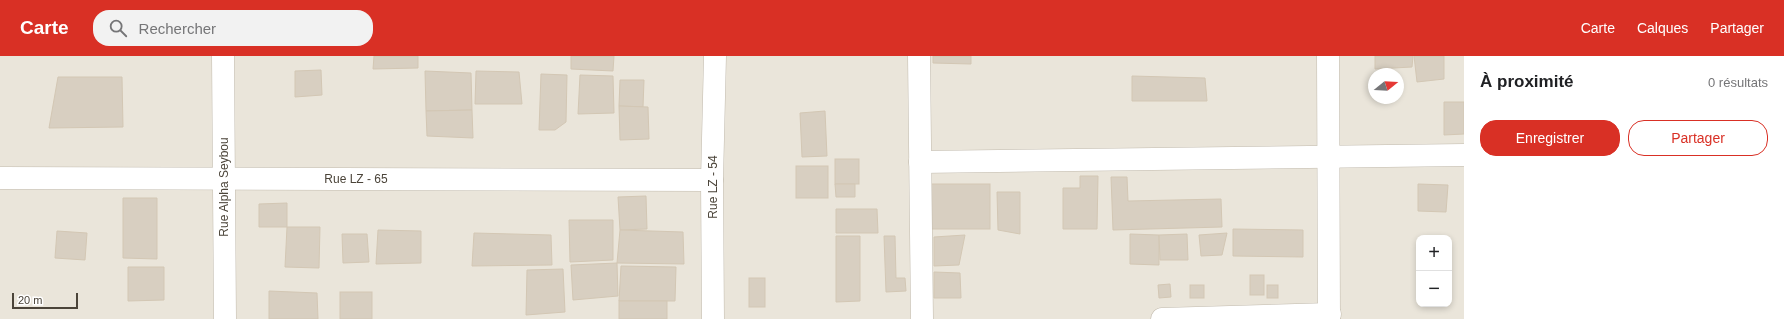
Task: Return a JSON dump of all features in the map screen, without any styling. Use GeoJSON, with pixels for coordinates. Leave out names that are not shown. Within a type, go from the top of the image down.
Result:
{"type":"FeatureCollection","features":[{"type":"Feature","properties":{"kind":"street","name":"Rue Alpha Seybou"},"geometry":{"type":"LineString","coordinates":[[223,56],[225,319]]}},
{"type":"Feature","properties":{"kind":"street","name":"Rue LZ - 54"},"geometry":{"type":"LineString","coordinates":[[713,319],[712,180],[715,56]]}},
{"type":"Feature","properties":{"kind":"street"},"geometry":{"type":"LineString","coordinates":[[919,56],[922,319]]}},
{"type":"Feature","properties":{"kind":"street"},"geometry":{"type":"LineString","coordinates":[[1162,319],[1330,317],[1330,156],[1328,56]]}},
{"type":"Feature","properties":{"kind":"street"},"geometry":{"type":"LineString","coordinates":[[920,162],[1464,155]]}},
{"type":"Feature","properties":{"kind":"street","name":"Rue LZ - 65"},"geometry":{"type":"LineString","coordinates":[[0,178],[712,180]]}},
{"type":"Feature","properties":{"kind":"shaded area"},"geometry":{"type":"Polygon","coordinates":[[[0,56],[1464,56],[1464,319],[0,319],[0,56]]]}},
{"type":"Feature","properties":{"kind":"building"},"geometry":{"type":"Polygon","coordinates":[[[374,56],[418,56],[418,68],[373,69],[374,56]]]}},
{"type":"Feature","properties":{"kind":"building"},"geometry":{"type":"Polygon","coordinates":[[[571,56],[614,56],[613,71],[571,69],[571,56]]]}},
{"type":"Feature","properties":{"kind":"building"},"geometry":{"type":"Polygon","coordinates":[[[933,56],[971,56],[971,64],[933,63],[933,56]]]}},
{"type":"Feature","properties":{"kind":"building"},"geometry":{"type":"Polygon","coordinates":[[[1375,56],[1413,56],[1412,67],[1375,68],[1375,56]]]}},
{"type":"Feature","properties":{"kind":"building"},"geometry":{"type":"Polygon","coordinates":[[[1414,56],[1444,56],[1444,79],[1417,82],[1414,56]]]}},
{"type":"Feature","properties":{"kind":"building"},"geometry":{"type":"Polygon","coordinates":[[[321,70],[322,95],[295,97],[295,71],[321,70]]]}},
{"type":"Feature","properties":{"kind":"building"},"geometry":{"type":"Polygon","coordinates":[[[425,71],[471,73],[472,110],[426,111],[425,71]]]}},
{"type":"Feature","properties":{"kind":"building"},"geometry":{"type":"Polygon","coordinates":[[[476,71],[519,72],[522,104],[475,104],[476,71]]]}},
{"type":"Feature","properties":{"kind":"building"},"geometry":{"type":"Polygon","coordinates":[[[541,74],[567,75],[566,122],[555,130],[539,130],[541,74]]]}},
{"type":"Feature","properties":{"kind":"building"},"geometry":{"type":"Polygon","coordinates":[[[580,75],[613,76],[614,113],[578,114],[580,75]]]}},
{"type":"Feature","properties":{"kind":"building"},"geometry":{"type":"Polygon","coordinates":[[[1132,76],[1205,78],[1207,101],[1132,101],[1132,76]]]}},
{"type":"Feature","properties":{"kind":"building"},"geometry":{"type":"Polygon","coordinates":[[[58,77],[122,77],[123,127],[49,128],[58,77]]]}},
{"type":"Feature","properties":{"kind":"building"},"geometry":{"type":"Polygon","coordinates":[[[620,80],[644,80],[643,107],[619,106],[620,80]]]}},
{"type":"Feature","properties":{"kind":"building"},"geometry":{"type":"Polygon","coordinates":[[[1444,102],[1464,102],[1464,134],[1444,135],[1444,102]]]}},
{"type":"Feature","properties":{"kind":"building"},"geometry":{"type":"Polygon","coordinates":[[[619,106],[648,107],[649,139],[620,140],[619,106]]]}},
{"type":"Feature","properties":{"kind":"building"},"geometry":{"type":"Polygon","coordinates":[[[472,110],[473,138],[427,136],[426,111],[472,110]]]}},
{"type":"Feature","properties":{"kind":"building"},"geometry":{"type":"Polygon","coordinates":[[[825,111],[827,156],[802,157],[800,113],[825,111]]]}},
{"type":"Feature","properties":{"kind":"building"},"geometry":{"type":"Polygon","coordinates":[[[835,159],[859,159],[859,184],[835,184],[835,159]]]}},
{"type":"Feature","properties":{"kind":"building"},"geometry":{"type":"Polygon","coordinates":[[[796,166],[828,166],[828,198],[796,198],[796,166]]]}},
{"type":"Feature","properties":{"kind":"building"},"geometry":{"type":"Polygon","coordinates":[[[1080,176],[1098,176],[1097,229],[1063,229],[1063,188],[1080,188],[1080,176]]]}},
{"type":"Feature","properties":{"kind":"building"},"geometry":{"type":"Polygon","coordinates":[[[1111,177],[1127,177],[1128,201],[1221,199],[1222,227],[1113,230],[1111,177]]]}},
{"type":"Feature","properties":{"kind":"building"},"geometry":{"type":"Polygon","coordinates":[[[835,184],[855,184],[855,197],[836,197],[835,184]]]}},
{"type":"Feature","properties":{"kind":"building"},"geometry":{"type":"Polygon","coordinates":[[[931,184],[990,184],[990,229],[931,229],[931,184]]]}},
{"type":"Feature","properties":{"kind":"building"},"geometry":{"type":"Polygon","coordinates":[[[1418,184],[1448,185],[1446,212],[1418,211],[1418,184]]]}},
{"type":"Feature","properties":{"kind":"building"},"geometry":{"type":"Polygon","coordinates":[[[997,192],[1020,192],[1020,234],[998,230],[997,192]]]}},
{"type":"Feature","properties":{"kind":"building"},"geometry":{"type":"Polygon","coordinates":[[[646,196],[647,229],[620,230],[618,197],[646,196]]]}},
{"type":"Feature","properties":{"kind":"building"},"geometry":{"type":"Polygon","coordinates":[[[123,198],[157,198],[157,259],[123,258],[123,198]]]}},
{"type":"Feature","properties":{"kind":"building"},"geometry":{"type":"Polygon","coordinates":[[[287,203],[287,227],[259,227],[259,204],[287,203]]]}},
{"type":"Feature","properties":{"kind":"building"},"geometry":{"type":"Polygon","coordinates":[[[836,209],[877,209],[878,233],[836,233],[836,209]]]}},
{"type":"Feature","properties":{"kind":"building"},"geometry":{"type":"Polygon","coordinates":[[[569,220],[613,220],[613,260],[570,262],[569,220]]]}},
{"type":"Feature","properties":{"kind":"building"},"geometry":{"type":"Polygon","coordinates":[[[287,227],[320,227],[319,268],[285,267],[287,227]]]}},
{"type":"Feature","properties":{"kind":"building"},"geometry":{"type":"Polygon","coordinates":[[[1233,229],[1303,230],[1303,257],[1233,256],[1233,229]]]}},
{"type":"Feature","properties":{"kind":"building"},"geometry":{"type":"Polygon","coordinates":[[[378,230],[421,231],[421,263],[376,264],[378,230]]]}},
{"type":"Feature","properties":{"kind":"building"},"geometry":{"type":"Polygon","coordinates":[[[620,230],[683,232],[684,264],[617,263],[620,230]]]}},
{"type":"Feature","properties":{"kind":"building"},"geometry":{"type":"Polygon","coordinates":[[[57,231],[87,233],[85,260],[55,258],[57,231]]]}},
{"type":"Feature","properties":{"kind":"building"},"geometry":{"type":"Polygon","coordinates":[[[474,233],[551,235],[552,265],[472,266],[474,233]]]}},
{"type":"Feature","properties":{"kind":"building"},"geometry":{"type":"Polygon","coordinates":[[[1227,233],[1222,255],[1201,256],[1199,235],[1227,233]]]}},
{"type":"Feature","properties":{"kind":"building"},"geometry":{"type":"Polygon","coordinates":[[[342,234],[367,234],[369,262],[343,263],[342,234]]]}},
{"type":"Feature","properties":{"kind":"building"},"geometry":{"type":"Polygon","coordinates":[[[1130,234],[1159,235],[1159,265],[1130,264],[1130,234]]]}},
{"type":"Feature","properties":{"kind":"building"},"geometry":{"type":"Polygon","coordinates":[[[1187,234],[1188,260],[1160,260],[1159,235],[1187,234]]]}},
{"type":"Feature","properties":{"kind":"building"},"geometry":{"type":"Polygon","coordinates":[[[965,235],[959,265],[934,266],[934,237],[965,235]]]}},
{"type":"Feature","properties":{"kind":"building"},"geometry":{"type":"Polygon","coordinates":[[[836,236],[860,236],[860,301],[836,302],[836,236]]]}},
{"type":"Feature","properties":{"kind":"building"},"geometry":{"type":"Polygon","coordinates":[[[884,236],[895,236],[896,278],[905,278],[906,291],[886,292],[884,236]]]}},
{"type":"Feature","properties":{"kind":"building"},"geometry":{"type":"Polygon","coordinates":[[[617,263],[618,296],[573,300],[571,265],[617,263]]]}},
{"type":"Feature","properties":{"kind":"building"},"geometry":{"type":"Polygon","coordinates":[[[621,266],[676,267],[675,301],[619,301],[621,266]]]}},
{"type":"Feature","properties":{"kind":"building"},"geometry":{"type":"Polygon","coordinates":[[[128,267],[164,267],[164,300],[128,301],[128,267]]]}},
{"type":"Feature","properties":{"kind":"building"},"geometry":{"type":"Polygon","coordinates":[[[563,269],[565,312],[526,315],[527,270],[563,269]]]}},
{"type":"Feature","properties":{"kind":"building"},"geometry":{"type":"Polygon","coordinates":[[[934,272],[960,273],[961,298],[934,298],[934,272]]]}},
{"type":"Feature","properties":{"kind":"building"},"geometry":{"type":"Polygon","coordinates":[[[1250,275],[1264,275],[1264,295],[1250,295],[1250,275]]]}},
{"type":"Feature","properties":{"kind":"building"},"geometry":{"type":"Polygon","coordinates":[[[749,278],[765,278],[765,307],[749,307],[749,278]]]}},
{"type":"Feature","properties":{"kind":"building"},"geometry":{"type":"Polygon","coordinates":[[[1170,284],[1171,297],[1159,298],[1158,285],[1170,284]]]}},
{"type":"Feature","properties":{"kind":"building"},"geometry":{"type":"Polygon","coordinates":[[[1190,285],[1204,285],[1204,298],[1190,298],[1190,285]]]}},
{"type":"Feature","properties":{"kind":"building"},"geometry":{"type":"Polygon","coordinates":[[[1267,285],[1278,285],[1278,298],[1267,298],[1267,285]]]}},
{"type":"Feature","properties":{"kind":"building"},"geometry":{"type":"Polygon","coordinates":[[[269,291],[317,293],[318,319],[269,319],[269,291]]]}},
{"type":"Feature","properties":{"kind":"building"},"geometry":{"type":"Polygon","coordinates":[[[340,292],[372,292],[372,319],[340,319],[340,292]]]}},
{"type":"Feature","properties":{"kind":"building"},"geometry":{"type":"Polygon","coordinates":[[[619,301],[667,301],[667,319],[619,319],[619,301]]]}}]}
